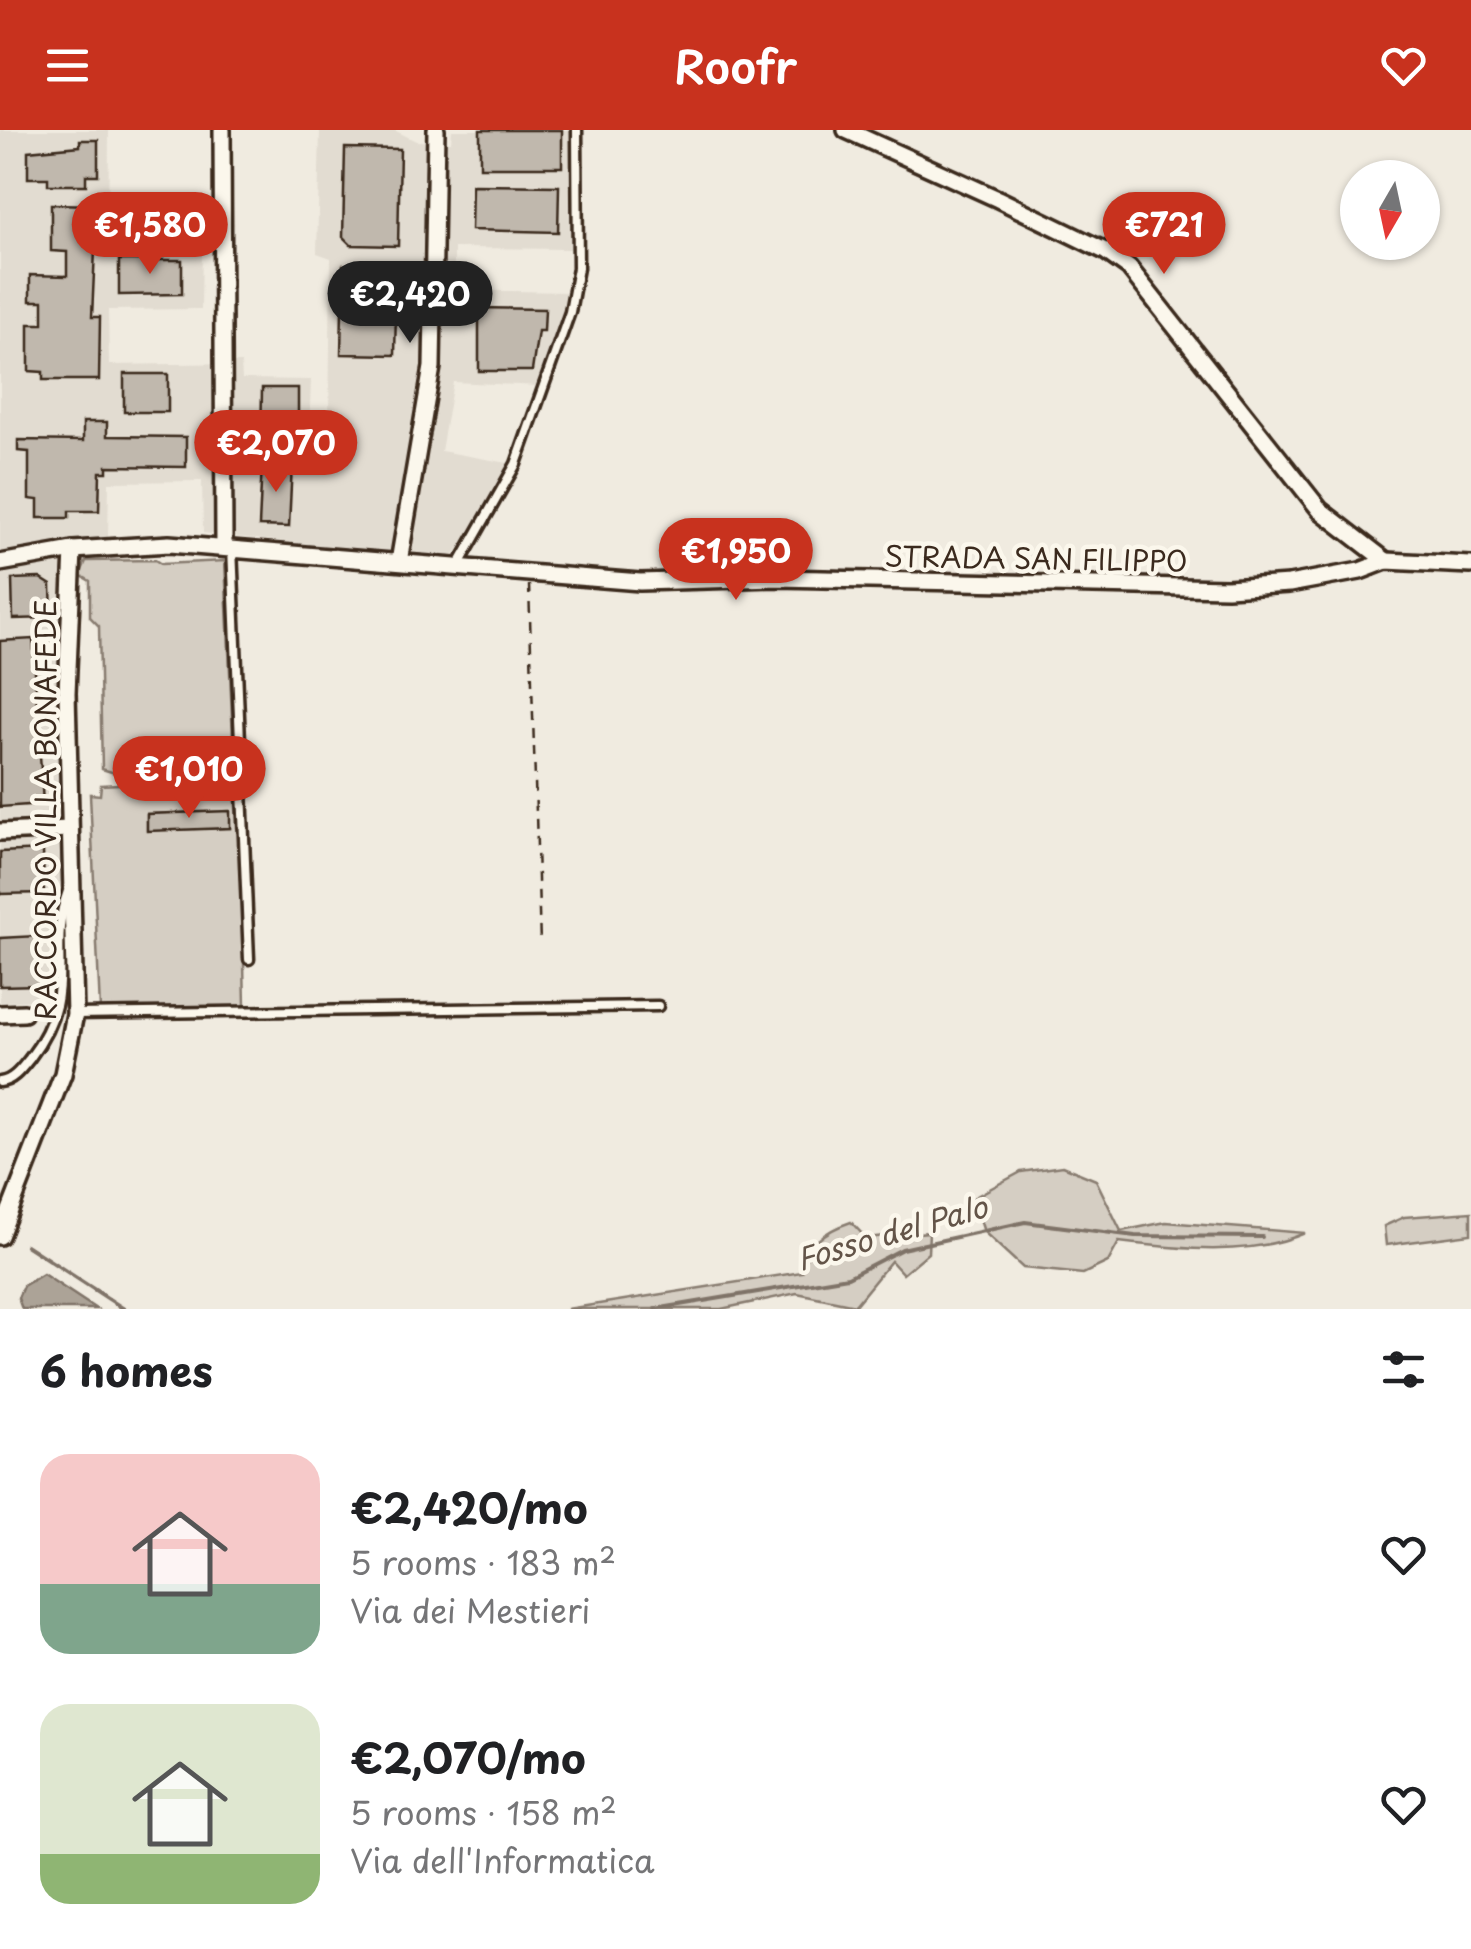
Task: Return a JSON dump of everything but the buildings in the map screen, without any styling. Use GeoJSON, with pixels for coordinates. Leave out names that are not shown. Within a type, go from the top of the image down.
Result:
{"type":"FeatureCollection","features":[{"type":"Feature","properties":{"kind":"street"},"geometry":{"type":"LineString","coordinates":[[222,130],[228,547]]}},
{"type":"Feature","properties":{"kind":"street"},"geometry":{"type":"LineString","coordinates":[[398,562],[432,367],[436,130]]}},
{"type":"Feature","properties":{"kind":"street"},"geometry":{"type":"LineString","coordinates":[[846,130],[1118,259],[1320,510],[1386,561]]}},
{"type":"Feature","properties":{"kind":"street","name":"STRADA SAN FILIPPO"},"geometry":{"type":"LineString","coordinates":[[0,563],[73,550],[228,547],[640,582],[778,578],[1228,588],[1360,571],[1386,561],[1471,566]]}},
{"type":"Feature","properties":{"kind":"street","name":"RACCORDO VILLA BONAFEDE"},"geometry":{"type":"LineString","coordinates":[[0,1236],[64,1074],[75,1014],[67,693],[73,550]]}},
{"type":"Feature","properties":{"kind":"street"},"geometry":{"type":"LineString","coordinates":[[0,832],[70,829]]}},
{"type":"Feature","properties":{"kind":"street"},"geometry":{"type":"LineString","coordinates":[[0,1014],[24,1014]]}},
{"type":"Feature","properties":{"kind":"lane"},"geometry":{"type":"LineString","coordinates":[[457,568],[516,464],[570,312],[578,268],[578,130]]}},
{"type":"Feature","properties":{"kind":"lane"},"geometry":{"type":"LineString","coordinates":[[228,547],[249,959]]}},
{"type":"Feature","properties":{"kind":"lane"},"geometry":{"type":"LineString","coordinates":[[0,1082],[8,1082],[27,1062],[45,1036],[60,1003],[64,902],[73,878]]}},
{"type":"Feature","properties":{"kind":"lane"},"geometry":{"type":"LineString","coordinates":[[75,1014],[658,1006]]}},
{"type":"Feature","properties":{"kind":"path"},"geometry":{"type":"LineString","coordinates":[[529,574],[540,944]]}},
{"type":"Feature","properties":{"kind":"shaded area"},"geometry":{"type":"Polygon","coordinates":[[[0,130],[109,130],[108,248],[202,249],[201,309],[108,310],[109,365],[241,363],[242,379],[311,380],[309,435],[329,428],[331,258],[317,253],[320,130],[394,130],[416,141],[451,142],[452,130],[571,130],[570,249],[454,248],[454,290],[570,292],[540,386],[453,382],[441,451],[508,463],[484,516],[453,556],[378,553],[203,533],[202,481],[109,482],[108,537],[62,543],[56,711],[65,881],[59,882],[54,991],[40,1000],[0,1002],[0,130]]]}},
{"type":"Feature","properties":{"kind":"shaded area"},"geometry":{"type":"Polygon","coordinates":[[[86,561],[225,561],[237,828],[241,835],[245,1006],[100,1009],[90,794],[100,795],[101,785],[118,784],[118,774],[102,769],[99,626],[90,617],[90,581],[80,575],[86,561]],[[229,811],[147,814],[147,830],[230,828],[229,811]]]}},
{"type":"Feature","properties":{"kind":"shaded area"},"geometry":{"type":"Polygon","coordinates":[[[1062,1166],[1096,1180],[1121,1231],[1166,1222],[1305,1233],[1284,1241],[1238,1248],[1189,1249],[1119,1242],[1108,1262],[1083,1274],[1023,1268],[984,1232],[973,1198],[1021,1172],[1062,1166]]]}},
{"type":"Feature","properties":{"kind":"shaded area"},"geometry":{"type":"Polygon","coordinates":[[[1471,1212],[1471,1234],[1386,1245],[1384,1226],[1404,1217],[1471,1212]]]}},
{"type":"Feature","properties":{"kind":"shaded area"},"geometry":{"type":"Polygon","coordinates":[[[851,1222],[866,1238],[929,1232],[928,1253],[903,1274],[891,1261],[855,1305],[797,1293],[721,1309],[567,1309],[802,1272],[818,1240],[851,1222]]]}},
{"type":"Feature","properties":{"kind":"shaded area"},"geometry":{"type":"Polygon","coordinates":[[[43,1274],[96,1309],[22,1309],[18,1298],[23,1286],[43,1274]]]}},
{"type":"Feature","properties":{"kind":"waterway","name":"Fosso del Palo"},"geometry":{"type":"LineString","coordinates":[[655,1309],[848,1277],[902,1249],[1025,1222],[1135,1236],[1262,1237]]}},
{"type":"Feature","properties":{"kind":"waterway","name":"Fosso del Palo"},"geometry":{"type":"LineString","coordinates":[[26,1245],[124,1309]]}}]}
